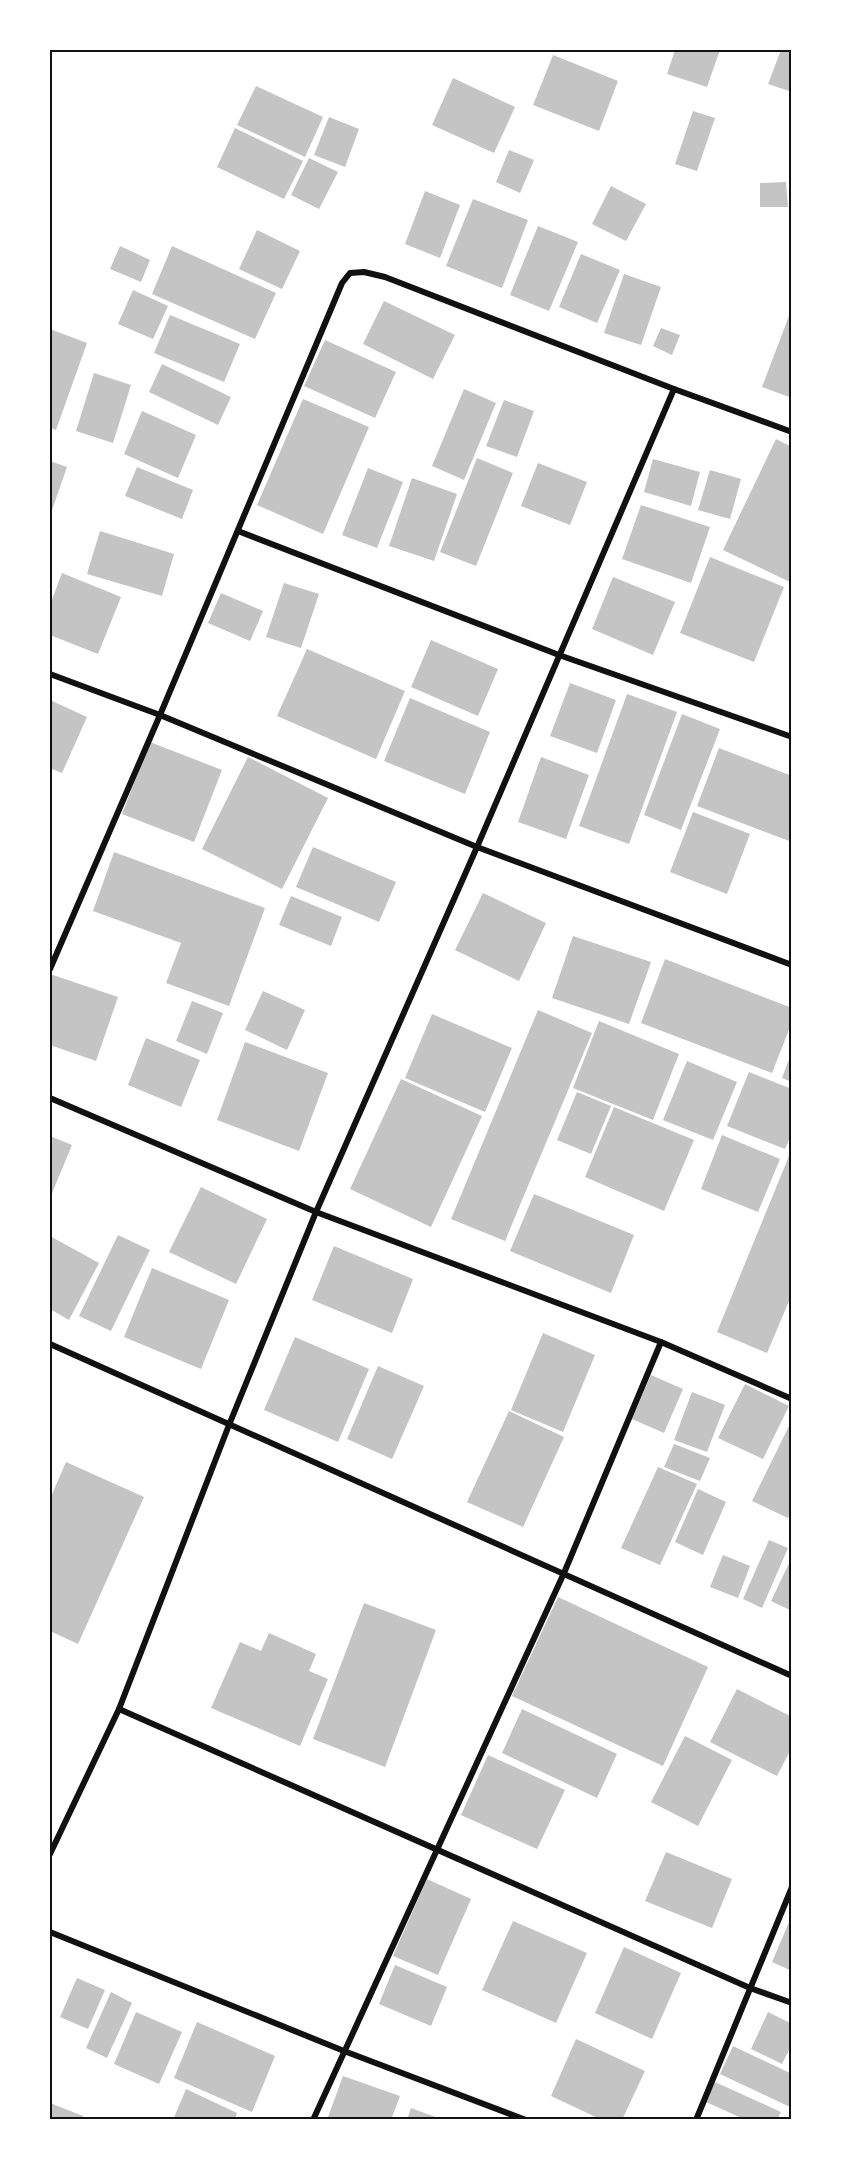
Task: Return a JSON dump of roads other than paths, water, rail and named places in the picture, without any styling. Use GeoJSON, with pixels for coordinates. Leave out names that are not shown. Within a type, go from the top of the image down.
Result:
{"type":"FeatureCollection","features":[{"type":"Feature","properties":{"kind":"street"},"geometry":{"type":"LineString","coordinates":[[50,969],[342,283],[350,273],[364,272],[385,277],[674,389],[792,432]]}},
{"type":"Feature","properties":{"kind":"street"},"geometry":{"type":"LineString","coordinates":[[50,1854],[119,1709],[229,1425],[316,1212],[477,847],[674,389]]}},
{"type":"Feature","properties":{"kind":"street"},"geometry":{"type":"LineString","coordinates":[[238,531],[559,655],[792,737]]}},
{"type":"Feature","properties":{"kind":"street"},"geometry":{"type":"LineString","coordinates":[[50,674],[160,715],[477,847],[792,965]]}},
{"type":"Feature","properties":{"kind":"street"},"geometry":{"type":"LineString","coordinates":[[50,1098],[316,1212],[661,1342],[792,1399]]}},
{"type":"Feature","properties":{"kind":"street"},"geometry":{"type":"LineString","coordinates":[[313,2120],[564,1574],[661,1342]]}},
{"type":"Feature","properties":{"kind":"street"},"geometry":{"type":"LineString","coordinates":[[50,1344],[792,1676]]}},
{"type":"Feature","properties":{"kind":"street"},"geometry":{"type":"LineString","coordinates":[[119,1709],[750,1988],[792,2003]]}},
{"type":"Feature","properties":{"kind":"street"},"geometry":{"type":"LineString","coordinates":[[696,2120],[792,1887]]}},
{"type":"Feature","properties":{"kind":"street"},"geometry":{"type":"LineString","coordinates":[[50,1932],[344,2051],[526,2120]]}}]}
